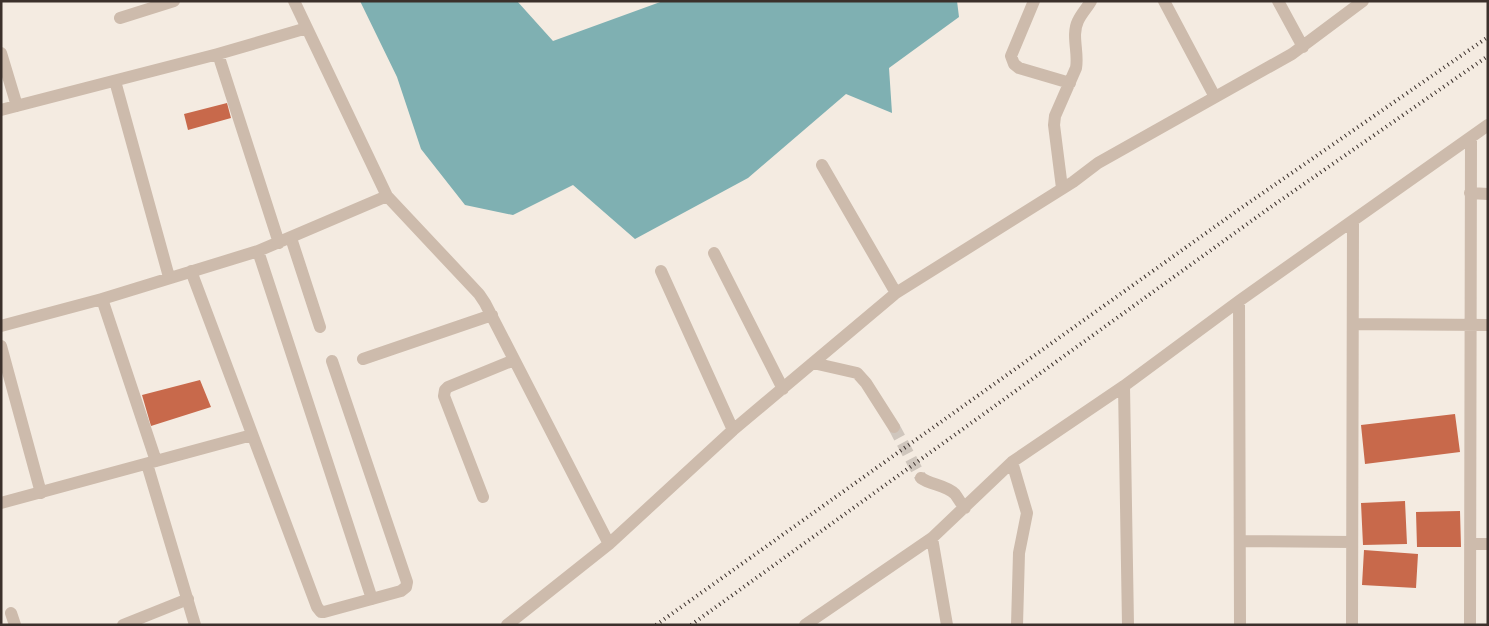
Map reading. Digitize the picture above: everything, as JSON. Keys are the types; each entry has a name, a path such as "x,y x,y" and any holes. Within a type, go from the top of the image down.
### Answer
{"street":[{"path":"120,18 174,1"},
{"path":"294,1 387,196 479,294 492,315 609,544"},
{"path":"1034,1 1011,56 1014,64 1019,68 1070,83"},
{"path":"1062,188 1054,125 1078,61 1077,22 1091,1"},
{"path":"1164,1 1216,97"},
{"path":"1278,1 1303,47"},
{"path":"507,625 609,544 733,430 896,294 1098,163 1303,47 1364,1"},
{"path":"1,110 218,54 307,28"},
{"path":"1,54 17,106"},
{"path":"218,54 279,243"},
{"path":"115,81 169,277"},
{"path":"805,625 932,538 1012,462 1124,386 1239,301 1488,125"},
{"path":"1470,137 1470,625"},
{"path":"822,165 896,294"},
{"path":"1470,193 1488,194"},
{"path":"1,326 102,299 258,251 387,196"},
{"path":"1352,625 1353,221"},
{"path":"291,238 320,327"},
{"path":"258,251 372,599"},
{"path":"714,254 783,389"},
{"path":"191,271 320,612 401,591 406,588 407,582 332,361"},
{"path":"661,271 733,430"},
{"path":"102,299 151,462 195,625"},
{"path":"1239,301 1240,625"},
{"path":"363,359 492,315"},
{"path":"1353,324 1488,324"},
{"path":"1,346 41,493"},
{"path":"484,497 444,396 444,390 514,360"},
{"path":"813,363 857,373 866,383 894,428"},
{"path":"1124,386 1128,625"},
{"path":"1,503 252,435"},
{"path":"1012,462 1026,513 1019,553 1017,625"},
{"path":"921,478 954,493 964,508"},
{"path":"932,538 947,625"},
{"path":"1240,541 1352,542"},
{"path":"1470,544 1488,544"},
{"path":"123,625 188,599"}],"water":[{"path":"360,1 517,1 553,41 663,1 957,1 959,17 889,68 892,113 846,94 748,178 635,239 573,185 513,215 465,205 421,149 397,77"}],"building":[{"path":"227,103 231,118 188,130 184,114"},
{"path":"200,380 211,407 151,426 142,395"},
{"path":"1455,414 1460,452 1365,464 1361,425"},
{"path":"1405,501 1407,544 1363,545 1361,503"},
{"path":"1460,511 1461,547 1417,547 1416,512"},
{"path":"1364,550 1418,554 1416,588 1362,585"}],"tunnel":[{"path":"894,427 921,478"}],"railway":[{"path":"656,625 1244,206 1488,37"},
{"path":"691,625 1268,209 1488,56"}]}
